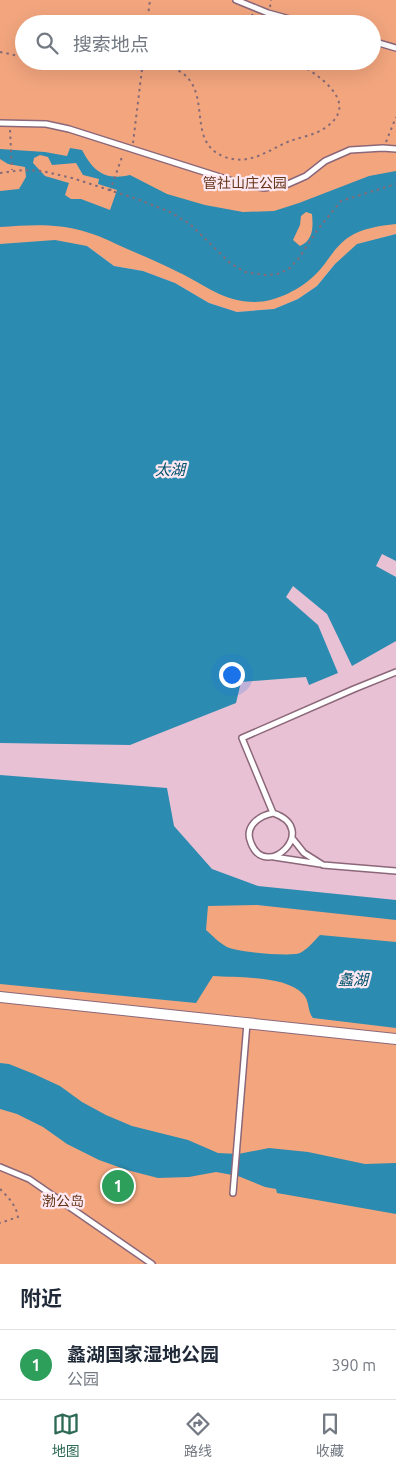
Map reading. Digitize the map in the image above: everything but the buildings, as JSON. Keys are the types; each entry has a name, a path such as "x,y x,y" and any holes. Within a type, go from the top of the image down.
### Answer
{"street":[{"path":"0,997 396,1039"}],"lane":[{"path":"236,0 275,15"},
{"path":"381,44 396,48"},
{"path":"0,123 46,124 103,138 125,147 242,184 264,188 288,184 306,176 325,161 350,150 396,149"},
{"path":"273,814 242,738 396,672"},
{"path":"323,865 304,854 292,838 289,824 285,819 273,814 264,815 255,821 251,827 249,837 251,844 255,850 266,856 323,865 396,871"},
{"path":"274,856 284,852 292,838"},
{"path":"233,1193 247,1023"},
{"path":"0,1167 29,1179 152,1264"}],"path":[{"path":"148,15 150,0"},
{"path":"0,52 15,54"},
{"path":"132,149 142,70"},
{"path":"178,70 184,74 193,86 198,98 202,134 210,148 232,160 258,157 289,142 324,129 332,122 338,113 339,102 334,91 323,79 309,70"},
{"path":"383,148 396,117"},
{"path":"10,122 12,171"},
{"path":"110,191 125,147"},
{"path":"0,173 23,170 42,171 72,178 137,199 170,212 190,224 230,263 245,272 265,275 278,274 290,268 341,201 396,184"},
{"path":"0,1189 10,1198 18,1217 0,1223"}],"green space":[{"name":"管社山庄公园","path":"0,0 396,0 396,234 377,239 335,264 317,286 298,299 274,309 237,312 209,303 175,283 143,271 114,266 87,246 0,244"},
{"path":"204,901 396,915 396,1168 212,1155 94,1115 0,1068 0,974"},
{"name":"渤公岛","path":"0,1102 396,1208 396,1264 0,1264"}],"water":[{"path":"70,148 82,150 95,169 101,173 114,177 130,175 167,194 205,205 243,212 274,211 369,176 396,171 396,224 365,229 349,237 339,245 316,274 288,294 271,300 255,302 233,299 214,292 165,266 105,239 73,228 31,225 0,227 0,191 19,189 26,177 25,167 8,164 0,159 0,149 45,152 67,156","holes":["40,155 48,157 52,165 76,163 83,175 99,179 98,184 117,190 110,210 81,199 71,199 65,195 69,183 45,176 33,163 34,158","306,212 312,214 312,232 308,240 300,246 293,240 300,225 301,216"]},
{"name":"太湖","path":"396,234 396,561 382,554 376,566 396,577 396,641 352,666 327,614 293,586 286,597 318,625 338,673 309,685 306,677 241,682 236,703 130,745 0,743 0,244 55,240 87,246 114,266 143,271 175,283 209,303 237,312 274,309 298,299 317,286 335,264 357,244"},
{"name":"蠡湖","path":"0,775 167,788 174,826 212,869 258,886 396,900 396,920 257,905 208,906 206,930 218,941 232,949 275,954 300,953 320,935 396,942 396,1028 313,1018 303,994 285,983 273,980 213,976 196,1003 0,984"},
{"path":"0,1063 9,1064 60,1086 82,1102 132,1126 188,1140 218,1153 238,1154 269,1148 308,1152 365,1164 396,1163 396,1214 277,1193 276,1189 265,1187 238,1176 216,1172 189,1177 158,1178 99,1160 67,1144 43,1127 17,1114 0,1109"}],"place":[{"name":"蠡湖国家湿地公园","path":"118,1186"}]}
